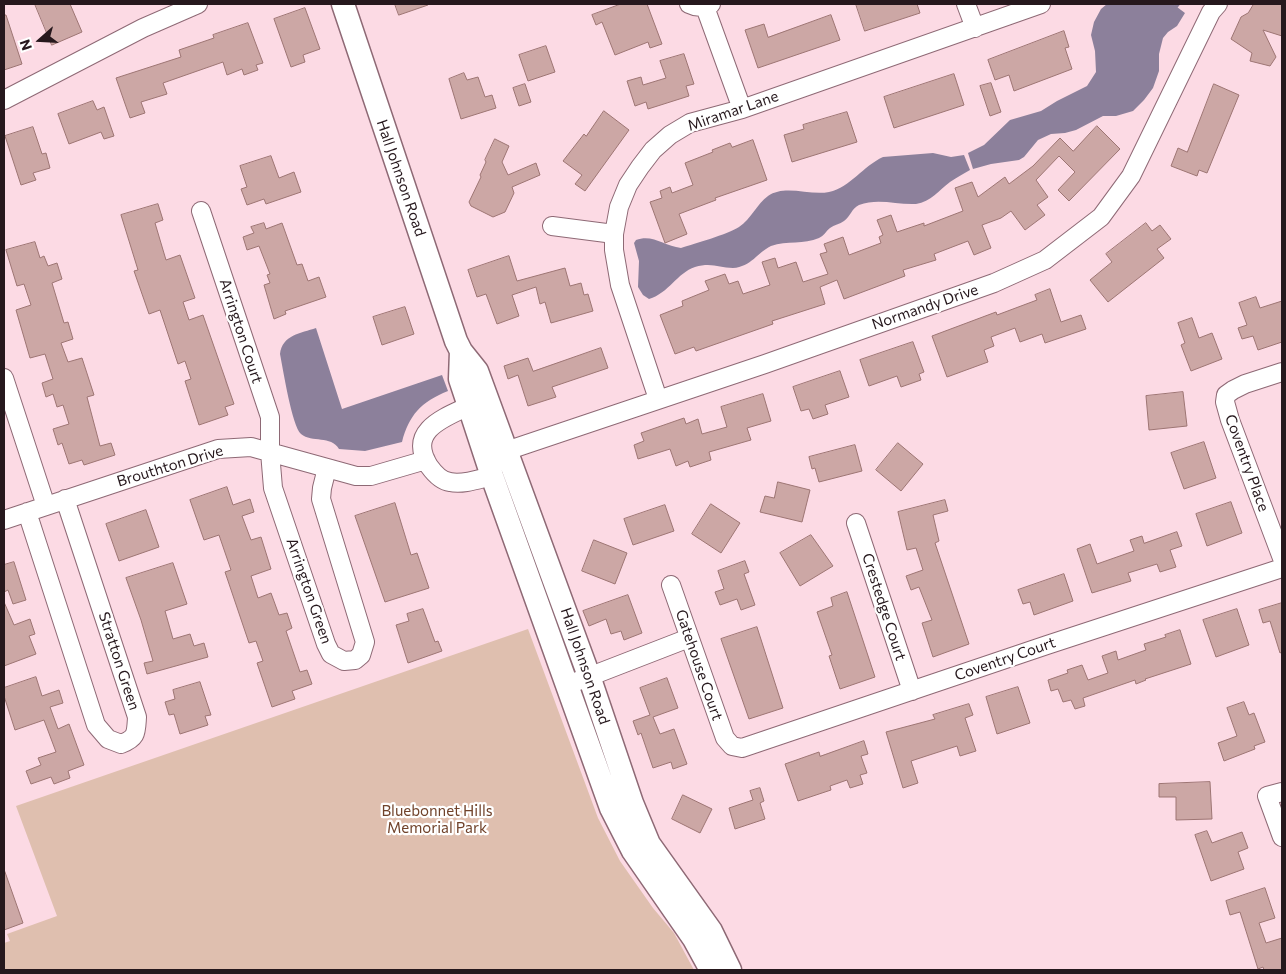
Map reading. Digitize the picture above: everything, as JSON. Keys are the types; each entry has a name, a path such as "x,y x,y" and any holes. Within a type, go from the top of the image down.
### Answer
{"main road":[{"name":"Hall Johnson Road","path":"343,4 456,341 460,351 477,371 589,676 632,802 649,844 711,931 730,970"},
{"name":"Hall Johnson Road","path":"460,351 460,379 492,476 611,808 632,851 694,938 710,970"}],"street":[{"path":"966,4 975,28"},
{"name":"Miramar Lane","path":"658,399 620,285 614,250 614,234 619,207 628,185 653,150 670,136 690,124 742,109 1041,4"},
{"name":"Normandy Drive","path":"506,451 765,364 994,283 1045,260 1101,217 1132,176 1192,55 1211,12 1218,4"},
{"path":"4,100 143,28 192,5"},
{"path":"702,5 742,109"},
{"name":"Arrington Court","path":"201,211 270,418 270,452"},
{"path":"552,226 614,234"},
{"name":"Coventry Place","path":"1282,372 1233,390 1226,395 1225,402 1282,558"},
{"path":"4,378 46,506"},
{"path":"469,406 439,420 429,428 423,440 423,452 435,474 448,482 458,483 492,476"},
{"name":"Brouthton Drive","path":"4,520 218,449 251,446 356,476 371,476 426,460"},
{"name":"Arrington Green","path":"270,452 273,488 326,644 331,654 344,661 355,660 361,655 364,642 322,498 322,488 327,468"},
{"name":"Stratton Green","path":"27,512 96,724 108,739 121,744 132,740 136,732 137,717 65,499"},
{"name":"Crestedge Court","path":"856,523 912,690"},
{"name":"Coventry Court","path":"728,744 742,748 1282,568"},
{"name":"Gatehouse Court","path":"671,585 724,738 728,744"},
{"path":"568,685 689,638"},
{"path":"1274,794 1282,837"}],"green space":[{"name":"Bluebonnet Hills Memorial Park","path":"528,629 598,818 620,861 653,908 674,933 694,970 4,970 4,943 10,941 7,934 57,916 16,806"}],"shaded area":[{"path":"1107,4 1173,4 1185,13 1177,26 1163,38 1159,54 1159,71 1153,88 1144,100 1133,111 1116,116 1103,116 1076,130 1051,134 1038,140 1024,157 1019,160 973,169 968,153 984,145 1010,120 1041,111 1087,86 1096,72 1095,51 1091,35 1094,22 1101,9"},
{"path":"933,153 951,157 964,155 970,170 921,203 866,203 859,205 846,219 830,228 819,238 771,246 750,262 739,267 728,268 706,265 695,267 683,274 662,292 649,299 643,295 638,287 639,261 634,243 636,240 648,238 681,248 719,236 739,227 764,199 775,193 782,191 829,192 844,186 883,157"},
{"path":"316,328 342,409 442,375 448,391 423,405 408,424 402,442 365,451 339,449 336,445 326,440 305,437 301,434 294,420 280,354 284,343 288,339 299,333"}],"building":[{"path":"35,4 70,4 82,32 52,45"},
{"path":"395,4 428,4 428,5 399,15"},
{"path":"621,4 647,4 662,44 650,48 648,42 615,55 602,22 596,25 592,15"},
{"path":"856,4 917,4 920,13 865,31"},
{"path":"1254,4 1282,4 1282,36 1263,30 1276,57 1270,66 1250,61 1252,53 1231,39 1241,17 1248,13"},
{"path":"305,8 320,49 303,55 305,62 291,67 274,19"},
{"path":"4,15 6,15 22,64 4,70"},
{"path":"831,15 840,40 758,68 745,30 764,24 768,37"},
{"path":"248,23 263,63 256,65 258,70 244,75 242,69 227,75 223,62 163,83 167,94 141,102 145,113 130,118 116,78 181,57 179,50 214,38 213,35"},
{"path":"1064,31 1069,47 1065,48 1072,69 1014,91 1009,75 995,80 988,60"},
{"path":"546,46 555,72 528,81 519,55"},
{"path":"684,54 694,84 686,86 689,96 648,109 646,102 635,106 627,81 641,77 643,85 666,78 660,61"},
{"path":"464,73 467,80 478,77 485,97 492,95 496,108 461,119 449,79"},
{"path":"954,74 964,105 894,128 884,97"},
{"path":"991,83 1001,112 990,116 980,86"},
{"path":"525,84 531,102 519,106 513,88"},
{"path":"1214,84 1239,95 1207,173 1199,170 1197,176 1171,166 1178,148 1187,152"},
{"path":"93,101 97,110 104,107 114,136 104,139 101,132 69,144 58,114"},
{"path":"604,111 629,130 585,191 575,184 582,175 563,161 584,134 586,136"},
{"path":"847,112 857,142 792,162 784,135 804,129 803,125"},
{"path":"1097,126 1120,149 1069,201 1058,190 1075,172 1059,156 1036,180 1048,197 1037,205 1045,215 1025,230 1011,211 1001,218 982,225 991,248 974,255 968,241 934,254 936,260 903,270 905,276 844,299 837,280 820,287 825,304 772,321 773,324 696,351 694,347 675,354 660,315 683,306 682,301 709,290 705,281 725,274 729,284 738,281 743,294 770,285 762,262 775,258 778,268 796,262 803,282 828,274 820,254 827,252 824,244 843,237 849,255 881,243 879,237 883,235 877,220 891,215 897,232 924,223 924,226 963,211 955,188 972,182 978,197 1005,177 1009,184 1033,166 1060,138 1073,151"},
{"path":"33,127 42,154 46,153 50,168 33,173 36,180 21,185 5,136"},
{"path":"495,139 509,146 502,162 508,175 536,163 540,175 512,187 514,193 505,212 493,217 471,206 469,202 481,177 485,160"},
{"path":"753,140 767,180 715,198 716,200 679,214 687,234 665,243 650,202 662,198 660,191 670,187 672,193 693,185 685,163 730,143 732,147"},
{"path":"271,156 279,178 294,172 301,192 266,204 264,199 247,205 241,189 247,187 240,166"},
{"path":"158,204 163,220 155,223 166,260 180,255 195,298 183,302 189,320 203,315 234,404 225,407 228,415 199,425 185,381 191,379 185,361 178,364 160,310 149,314 134,271 138,270 121,215"},
{"path":"264,223 266,229 282,223 297,265 302,264 308,281 319,277 326,297 285,311 286,314 274,319 264,285 270,283 267,275 270,274 259,246 247,250 243,237 254,233 251,227"},
{"path":"1146,223 1152,231 1160,225 1171,239 1157,249 1164,258 1108,302 1090,280 1112,262 1106,254"},
{"path":"35,242 40,258 44,256 48,266 57,263 62,279 52,283 64,323 68,322 73,339 61,343 68,362 82,358 94,395 87,397 100,446 111,443 115,455 84,465 82,460 69,464 62,443 58,445 53,429 69,424 63,405 57,407 53,394 46,397 42,383 53,379 45,354 30,358 16,310 31,305 24,284 17,286 6,250"},
{"path":"509,256 517,281 565,268 570,286 581,283 584,295 588,294 593,311 551,323 545,302 540,304 536,287 512,295 519,316 497,324 486,294 477,297 468,270"},
{"path":"1050,289 1061,322 1081,315 1086,329 1045,343 1042,334 1020,342 1015,328 991,337 994,346 984,350 988,362 947,377 932,336 996,312 997,315 1037,300 1035,295"},
{"path":"1256,297 1260,308 1282,301 1282,342 1258,350 1253,336 1242,339 1238,328 1247,325 1239,303"},
{"path":"405,307 414,334 382,345 373,317"},
{"path":"1192,318 1199,338 1212,333 1222,359 1191,371 1181,345 1185,343 1178,323"},
{"path":"913,342 924,372 919,374 921,380 901,387 897,376 869,386 860,360"},
{"path":"601,348 608,368 552,387 556,397 528,406 518,375 508,379 504,366 528,358 533,371"},
{"path":"840,371 849,397 825,405 828,414 813,419 809,409 801,411 793,387"},
{"path":"1183,392 1187,426 1149,430 1146,396"},
{"path":"763,394 771,421 747,428 751,440 709,452 711,460 690,467 688,461 676,466 670,449 638,459 634,445 644,441 641,433 684,418 686,424 698,419 702,434 727,427 721,407"},
{"path":"1204,442 1216,478 1184,489 1171,453"},
{"path":"898,443 923,464 901,491 876,470"},
{"path":"855,445 862,471 819,482 815,468 812,469 809,457"},
{"path":"778,482 810,490 802,522 760,512 765,496 774,498"},
{"path":"227,487 233,505 250,499 254,512 242,516 251,540 261,537 271,569 251,576 258,598 271,593 279,615 287,613 292,628 286,631 300,672 307,670 312,684 292,691 295,699 272,707 257,663 263,661 256,641 249,643 225,572 231,570 219,535 204,540 190,500"},
{"path":"945,500 948,511 933,515 939,541 935,543 969,644 933,657 922,623 932,620 919,587 911,590 906,576 923,570 916,548 907,550 898,512"},
{"path":"1231,502 1242,533 1207,546 1196,514"},
{"path":"395,503 411,555 417,553 429,588 385,602 355,516"},
{"path":"711,504 740,523 721,553 692,534"},
{"path":"665,505 674,531 633,545 624,519"},
{"path":"146,510 159,547 119,561 106,524"},
{"path":"1177,532 1182,546 1170,550 1176,567 1160,572 1157,564 1128,573 1131,581 1092,593 1077,549 1090,544 1097,564 1134,551 1130,540 1142,536 1144,543"},
{"path":"811,535 833,566 800,586 780,553"},
{"path":"594,540 627,553 615,584 582,571"},
{"path":"745,561 749,572 744,574 755,605 741,610 737,599 720,605 715,592 724,589 718,571"},
{"path":"14,562 26,600 13,604 8,590 4,592 4,565"},
{"path":"173,563 187,604 165,611 173,639 190,634 194,646 204,643 208,657 147,674 144,663 153,661 126,578"},
{"path":"1064,574 1073,601 1034,615 1030,602 1023,604 1018,590"},
{"path":"847,592 875,677 840,689 829,656 832,655 817,612 833,606 831,598"},
{"path":"628,595 642,633 624,640 621,631 611,634 606,619 589,626 583,611"},
{"path":"4,602 14,625 30,619 35,634 29,636 36,654 4,666"},
{"path":"1282,603 1282,652 1280,653 1270,621 1263,623 1259,610"},
{"path":"423,609 435,642 438,641 442,651 408,663 396,625 409,621 407,614"},
{"path":"1237,609 1249,645 1216,657 1203,620"},
{"path":"757,627 783,708 749,719 721,639"},
{"path":"1180,630 1191,664 1145,679 1136,684 1135,680 1083,698 1085,706 1075,709 1071,700 1063,702 1058,689 1051,691 1048,680 1068,673 1067,670 1082,665 1088,680 1108,673 1102,656 1116,651 1118,660 1146,650 1144,644"},
{"path":"36,677 42,696 59,690 63,703 50,707 58,729 69,724 84,765 68,771 70,778 54,784 51,777 31,784 26,771 41,765 38,758 56,752 44,720 15,730 4,696 4,688"},
{"path":"667,678 678,708 653,717 660,734 674,729 687,764 673,769 671,762 653,768 641,733 638,735 633,721 650,715 640,688"},
{"path":"200,682 211,715 205,716 208,725 180,734 174,714 169,715 165,702 175,699 173,690"},
{"path":"1018,687 1030,723 997,734 986,697"},
{"path":"1244,702 1249,715 1254,713 1265,742 1254,746 1255,749 1224,761 1218,743 1237,736 1227,708"},
{"path":"969,704 973,715 965,718 976,751 960,756 957,746 911,761 918,783 903,788 886,732 935,719 933,715"},
{"path":"864,741 868,754 861,756 867,773 860,775 863,784 850,788 847,780 830,786 831,790 798,801 785,764 819,752 820,756"},
{"path":"1210,782 1212,819 1176,820 1176,797 1159,797 1159,784"},
{"path":"760,788 764,801 760,803 765,819 735,829 729,808 753,800 750,791"},
{"path":"683,795 712,809 700,833 672,819"},
{"path":"1207,831 1212,843 1242,832 1248,848 1238,852 1244,869 1211,881 1195,835"},
{"path":"4,873 23,923 4,930"},
{"path":"1265,888 1275,918 1259,923 1266,943 1282,938 1282,970 1264,970 1263,967 1258,969 1240,912 1230,915 1226,901"}],"waterway":[{"path":"1173,10 1178,4"}]}
